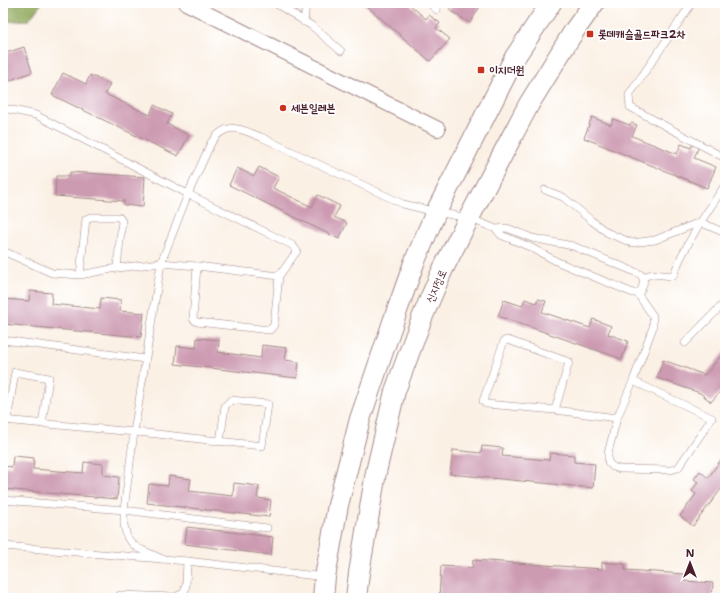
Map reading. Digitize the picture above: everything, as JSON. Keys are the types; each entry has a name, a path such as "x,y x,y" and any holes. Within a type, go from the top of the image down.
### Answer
{"street":[{"path":"186,3 438,129"},
{"path":"322,598 338,505 360,419 414,263 436,212 515,57 551,3"},
{"name":"신지정로","path":"356,598 376,472 395,391 422,318 442,271 529,104 574,31 594,3"}],"lane":[{"path":"275,3 312,26 341,51"},
{"path":"304,22 306,3"},
{"path":"430,3 437,10"},
{"path":"692,3 629,95 630,107 725,158"},
{"path":"3,109 36,115 188,194 292,245 297,251 279,276 274,325 270,330 197,322 193,319 197,266"},
{"path":"162,559 136,547 127,537 124,525 124,510 134,432 161,263 188,194 211,143 216,136 223,131 230,128 239,128 402,204 469,218 496,229 507,228 532,238 573,246 640,274 643,277 644,283 640,292 637,294"},
{"path":"643,277 652,274 673,276 681,257 700,222 725,185"},
{"path":"545,190 563,197 592,222 608,233 632,243 655,240 700,222 725,233"},
{"path":"80,275 86,219 91,217 118,217 122,222 117,268"},
{"path":"496,229 501,235 530,247 558,262 637,294 653,316 653,327 633,381 617,418 608,453 608,462 613,467 620,469 671,470 678,468 712,418 633,381"},
{"path":"3,251 52,273 80,275 117,268 161,263 279,276"},
{"path":"685,343 725,302"},
{"path":"3,340 145,360"},
{"path":"555,410 569,362 508,340 504,341 482,400 486,404 555,410 617,418"},
{"path":"42,424 49,378 15,372 5,420 42,424 134,432 220,442 262,446 268,404 231,400 225,406 220,442"},
{"path":"3,500 124,510 267,528"},
{"path":"3,546 187,561 325,576"},
{"path":"120,598 120,595 175,598 184,593 186,585 187,561"}],"green space":[{"path":"3,3 42,3 29,20 3,22"}],"building":[{"path":"363,3 408,3 426,19 429,15 440,23 436,28 450,39 430,61"},
{"path":"454,3 482,3 470,23 449,10"},
{"path":"24,47 32,72 3,83 3,54"},
{"path":"63,73 86,84 90,75 110,84 105,94 150,115 154,105 172,114 167,124 189,135 178,156 52,95"},
{"path":"592,117 611,125 613,119 630,125 631,123 637,125 632,136 677,154 681,144 691,148 693,144 699,146 694,158 716,167 707,188 584,138"},
{"path":"259,167 279,177 273,188 312,207 318,195 340,206 334,217 347,223 339,239 229,185 237,168 254,176"},
{"path":"70,172 145,177 143,207 124,205 124,201 55,196 56,176 70,176"},
{"path":"30,291 52,293 51,304 100,309 101,298 121,300 120,311 144,313 141,337 3,324 4,299 29,301"},
{"path":"525,299 536,303 538,299 546,301 542,312 590,328 593,319 611,326 608,334 628,341 622,359 498,316 504,300 522,306"},
{"path":"197,338 219,340 218,352 261,358 262,345 287,348 285,360 299,362 297,378 175,364 177,346 196,348"},
{"path":"725,351 725,386 711,402 700,393 657,378 663,360 705,375"},
{"path":"482,446 503,448 502,456 549,460 550,453 574,455 574,462 595,464 593,488 450,474 453,450 481,453"},
{"path":"13,456 34,458 33,469 83,473 84,462 103,464 103,475 119,477 117,499 3,489 3,466 12,467"},
{"path":"722,458 725,460 725,484 693,526 680,516 696,494 692,491 698,482 694,479 700,471 708,478"},
{"path":"169,476 191,479 189,491 233,496 234,483 259,486 257,498 271,500 269,517 147,503 149,484 168,486"},
{"path":"187,527 273,537 271,555 185,544"},
{"path":"473,560 602,569 602,562 625,564 625,570 684,574 684,581 713,583 712,598 439,598 441,566 472,568"}],"place":[{"name":"롯데캐슬골드파크2차","path":"590,34"},
{"name":"이지더원","path":"481,70"},
{"name":"세븐일레븐","path":"283,108"}]}
